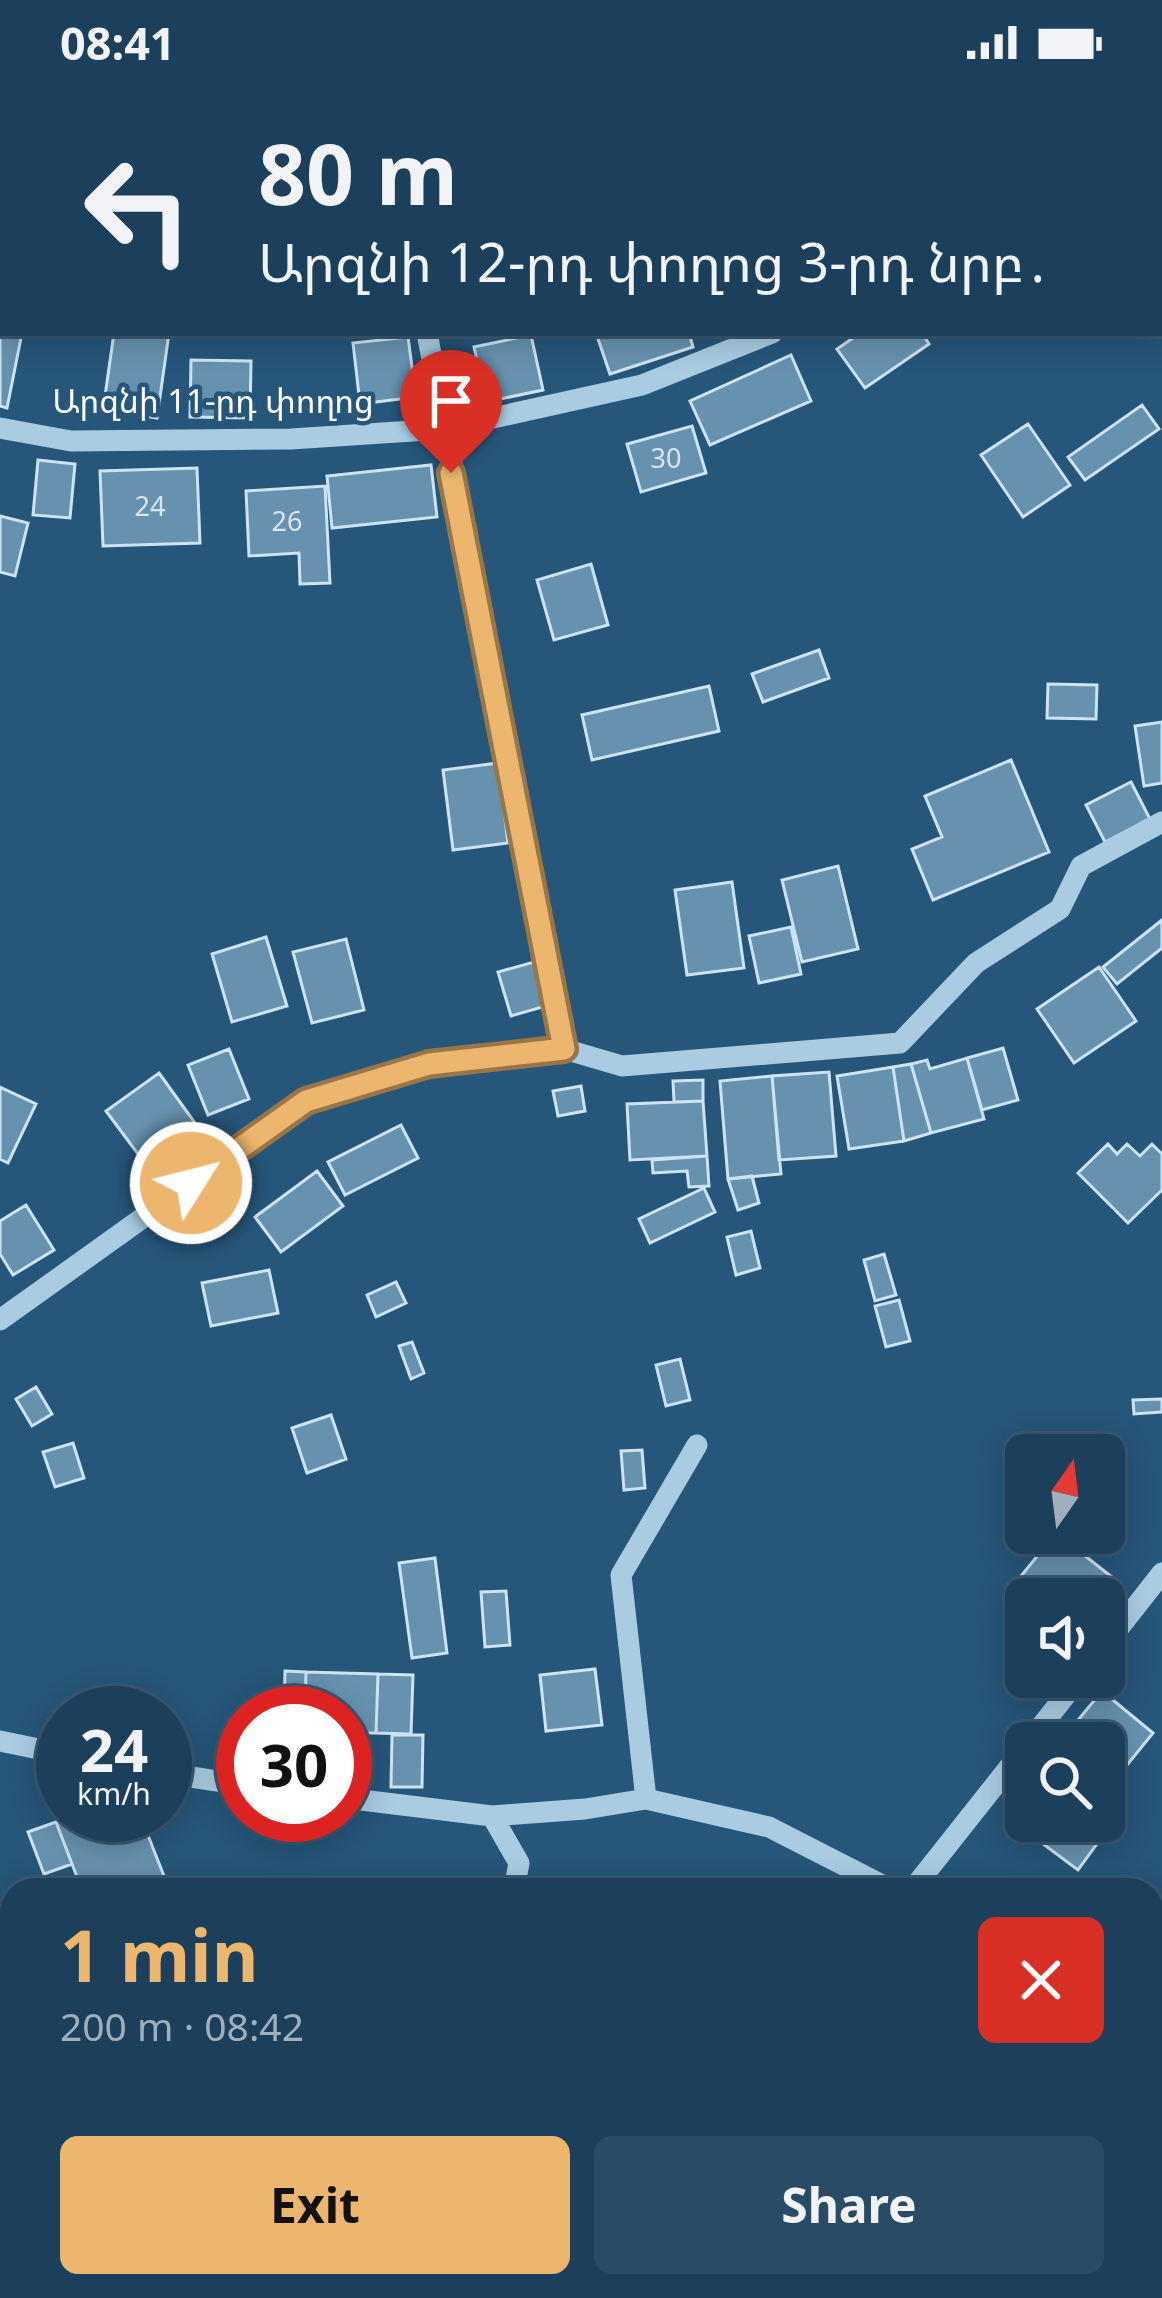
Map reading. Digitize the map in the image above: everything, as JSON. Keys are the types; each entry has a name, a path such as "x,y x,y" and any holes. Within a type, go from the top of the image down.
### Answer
{"street":[{"path":"427,336 564,1049"},
{"name":"Արզնի 11-րդ փողոց","path":"0,428 71,441 291,439 442,429 642,385 764,336"},
{"path":"0,1319 306,1101 429,1064 564,1049 622,1066 900,1043 976,963 1060,909 1082,866 1162,823"},
{"path":"646,1799 621,1575 697,1445"},
{"path":"1125,1621 1162,1574"},
{"path":"1044,1722 1063,1698"},
{"path":"0,1741 36,1748"},
{"path":"921,1878 1005,1772"},
{"path":"372,1801 492,1816 646,1799 769,1827 869,1878"},
{"path":"492,1816 519,1863 516,1878"}],"building":[{"path":"0,336 21,338 7,408 0,406"},
{"path":"114,336 169,336 157,418 103,410"},
{"path":"531,336 543,390 486,402 474,347"},
{"path":"597,336 690,336 693,347 610,374"},
{"path":"856,336 924,336 929,344 865,388 837,349"},
{"path":"408,337 416,397 360,404 353,343"},
{"path":"791,355 811,401 710,445 690,401"},
{"path":"191,360 251,361 250,418 190,417"},
{"path":"1142,405 1159,429 1085,480 1068,457"},
{"path":"1028,424 1070,485 1023,517 981,455"},
{"path":"692,426 706,473 641,492 627,444"},
{"path":"38,460 75,464 70,518 33,515"},
{"path":"431,465 437,517 332,528 327,476"},
{"path":"197,468 200,543 103,546 100,471"},
{"path":"325,486 330,583 300,584 299,553 249,556 246,491"},
{"path":"0,516 28,523 15,576 0,572"},
{"path":"591,564 608,625 554,640 537,580"},
{"path":"819,650 829,678 763,702 752,674"},
{"path":"1048,684 1097,685 1096,719 1047,718"},
{"path":"709,686 719,731 592,760 582,715"},
{"path":"1162,722 1162,783 1144,786 1135,726"},
{"path":"1011,760 1049,852 933,900 912,849 942,837 925,796"},
{"path":"498,763 508,843 453,850 443,770"},
{"path":"1131,782 1150,819 1105,842 1086,805"},
{"path":"838,866 858,949 802,962 782,880"},
{"path":"732,882 744,968 687,975 675,890"},
{"path":"1162,920 1162,948 1117,984 1103,967"},
{"path":"791,927 801,974 759,983 749,936"},
{"path":"266,937 287,1006 232,1022 212,954"},
{"path":"346,939 364,1010 312,1023 293,952"},
{"path":"534,962 546,1006 511,1016 498,972"},
{"path":"1099,967 1136,1021 1074,1063 1037,1009"},
{"path":"1003,1048 1018,1100 982,1110 967,1058"},
{"path":"229,1049 249,1099 208,1115 188,1065"},
{"path":"967,1058 984,1119 931,1133 911,1064 927,1060 930,1069"},
{"path":"911,1064 931,1133 904,1141 893,1067"},
{"path":"893,1067 904,1141 849,1149 837,1076"},
{"path":"829,1072 836,1156 779,1160 772,1076"},
{"path":"159,1073 213,1148 161,1185 106,1111"},
{"path":"772,1076 781,1174 728,1179 720,1081"},
{"path":"703,1080 703,1101 674,1102 673,1081"},
{"path":"581,1086 585,1111 558,1116 553,1091"},
{"path":"0,1087 36,1104 8,1163 0,1159"},
{"path":"703,1101 707,1156 630,1160 627,1104"},
{"path":"401,1125 418,1158 345,1195 328,1162"},
{"path":"1108,1144 1117,1154 1127,1144 1140,1156 1152,1144 1162,1154 1162,1190 1128,1223 1078,1173"},
{"path":"707,1156 709,1186 689,1187 687,1171 653,1173 652,1160"},
{"path":"317,1171 343,1206 281,1252 255,1217"},
{"path":"752,1176 759,1203 738,1210 728,1179"},
{"path":"704,1188 715,1212 650,1243 639,1219"},
{"path":"26,1205 54,1250 13,1275 0,1254 0,1221"},
{"path":"751,1231 760,1268 736,1275 727,1237"},
{"path":"884,1254 896,1295 875,1301 864,1260"},
{"path":"269,1270 278,1313 211,1326 202,1283"},
{"path":"396,1282 406,1303 376,1317 367,1295"},
{"path":"899,1300 910,1341 886,1347 875,1306"},
{"path":"412,1342 424,1373 411,1379 399,1346"},
{"path":"680,1359 690,1400 666,1406 656,1365"},
{"path":"36,1387 52,1414 32,1426 16,1399"},
{"path":"1162,1399 1162,1412 1134,1414 1133,1400"},
{"path":"331,1415 346,1459 307,1473 292,1428"},
{"path":"73,1443 84,1478 55,1487 43,1452"},
{"path":"642,1450 645,1488 624,1490 621,1451"},
{"path":"1039,1554 1083,1554 1113,1578 1024,1578"},
{"path":"435,1558 447,1653 412,1658 399,1563"},
{"path":"506,1591 510,1645 485,1647 481,1592"},
{"path":"595,1669 602,1725 546,1731 540,1675"},
{"path":"285,1671 306,1672 306,1686 285,1686"},
{"path":"306,1672 378,1674 376,1733 372,1733 372,1686 306,1686"},
{"path":"378,1674 413,1675 411,1734 376,1733"},
{"path":"1096,1698 1110,1698 1153,1733 1125,1768 1125,1722 1076,1722"},
{"path":"392,1735 423,1735 422,1787 391,1787"},
{"path":"36,1829 36,1842 64,1842 72,1864 44,1874 28,1832"},
{"path":"64,1842 151,1842 164,1876 159,1878 77,1878"},
{"path":"1040,1842 1098,1842 1078,1870"}],"route":[{"path":"191,1183 306,1101 429,1064 564,1049 451,473"}]}
